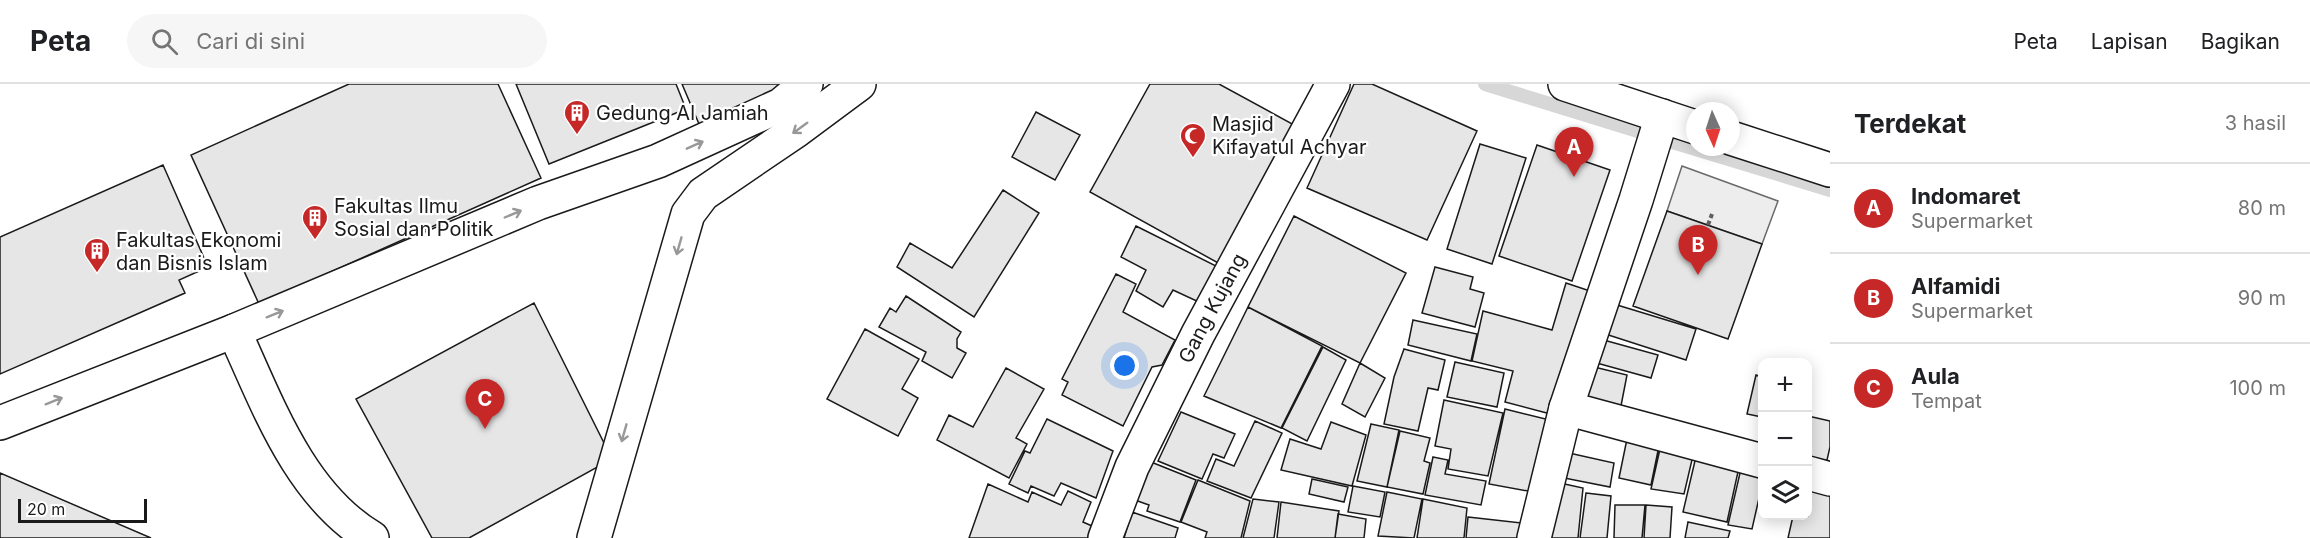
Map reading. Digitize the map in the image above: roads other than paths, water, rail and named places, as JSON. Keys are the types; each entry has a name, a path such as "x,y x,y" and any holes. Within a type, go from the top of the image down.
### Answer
{"main road":[{"path":"0,423 234,331 538,203 658,161 781,105 806,84"},
{"name":"Gang Kujang","path":"1105,538 1132,467 1198,334 1333,84"},
{"path":"1565,84 1686,124"},
{"path":"594,538 688,214 703,194 797,130 849,87"},
{"path":"1534,538 1566,408 1662,116"},
{"path":"1740,141 1830,170"},
{"path":"658,161 703,194"},
{"path":"234,331 280,430 317,490 356,528 372,538"},
{"path":"1566,408 1758,460"},
{"path":"1812,474 1830,479"}],"waterway":[{"path":"1485,84 1654,136"},
{"path":"1656,137 1830,190"}],"place":[{"name":"Gedung Al Jamiah","path":"577,136"},
{"name":"Masjid Kifayatul Achyar","path":"1193,159"},
{"name":"Indomaret","path":"1574,177"},
{"name":"Fakultas Ilmu Sosial dan Politik","path":"315,241"},
{"name":"Fakultas Ekonomi dan Bisnis Islam","path":"97,274"},
{"name":"Alfamidi","path":"1698,275"},
{"name":"Aula","path":"485,429"}]}
